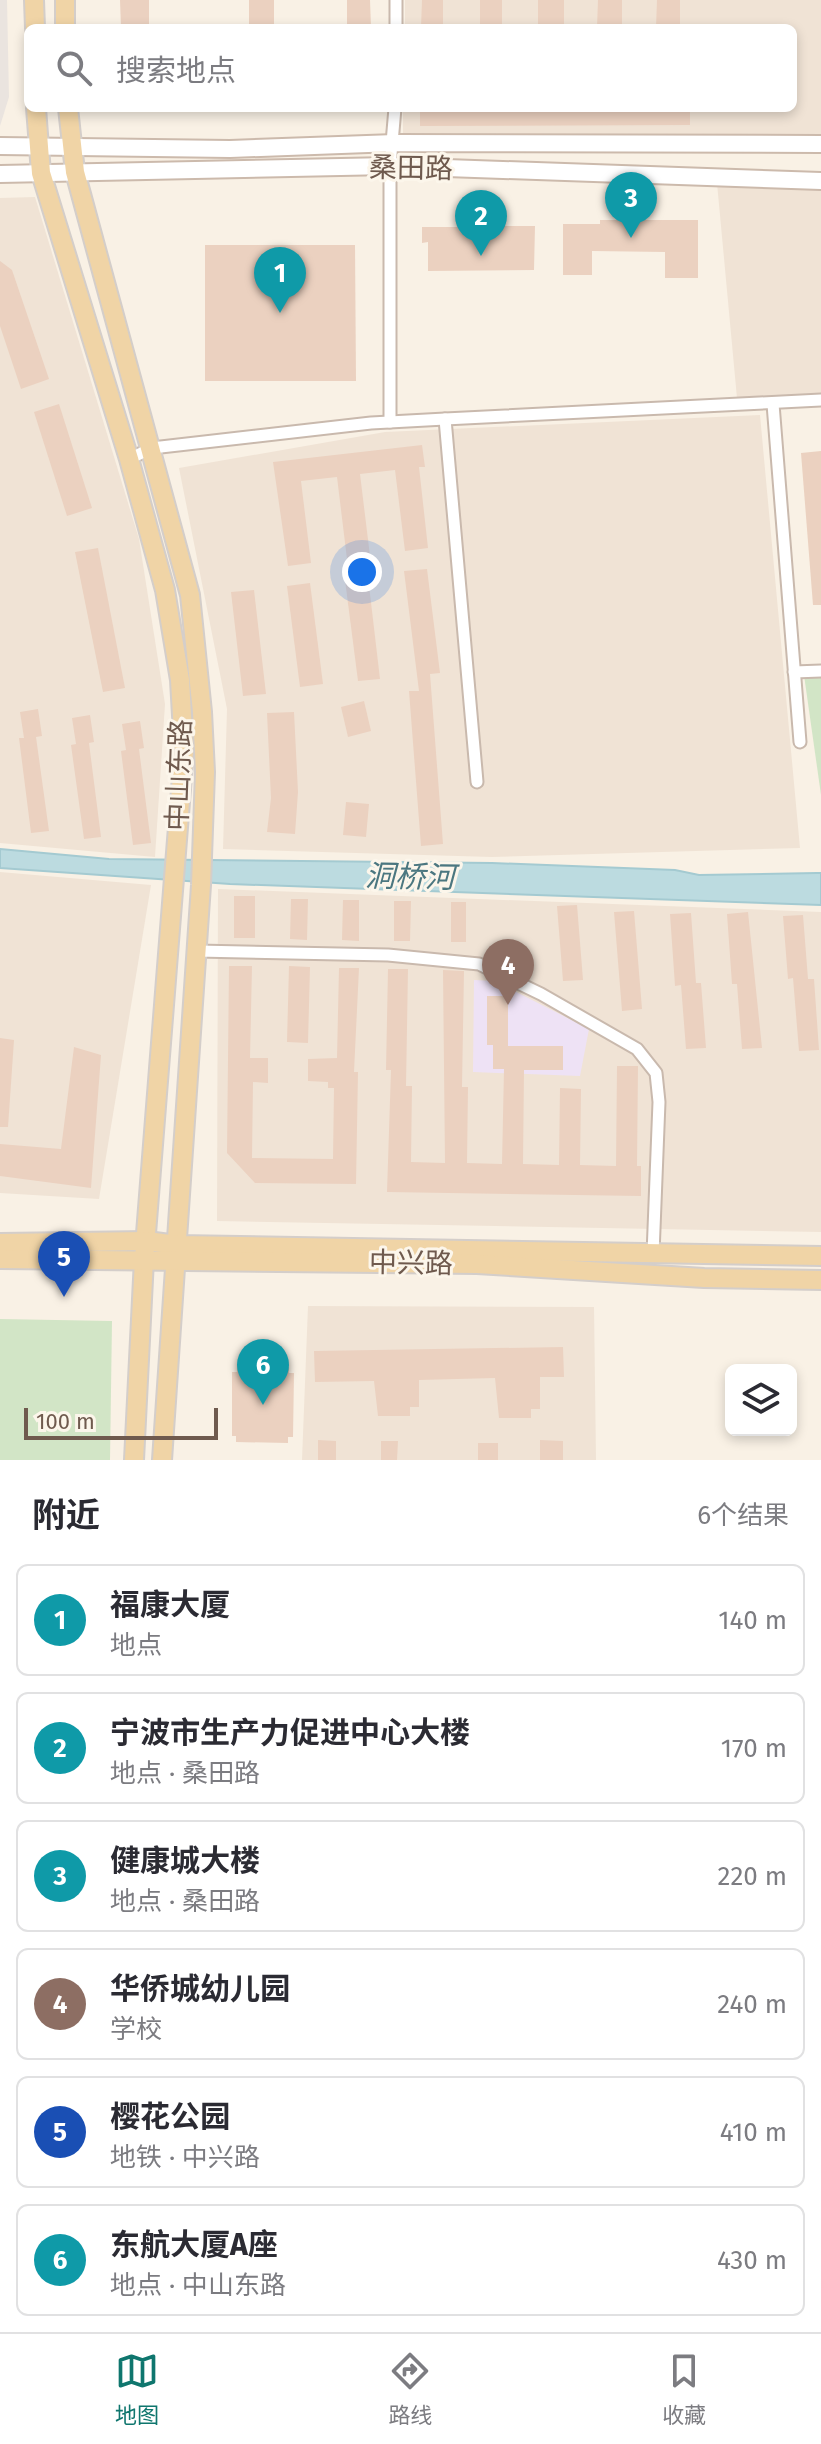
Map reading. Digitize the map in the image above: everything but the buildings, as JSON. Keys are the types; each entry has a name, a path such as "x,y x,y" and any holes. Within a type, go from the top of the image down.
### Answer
{"main road":[{"path":"34,0 35,24"},
{"path":"65,0 65,24"},
{"name":"中山东路","path":"36,112 41,173 129,459 165,590 180,680 184,751 145,1250 134,1460"},
{"name":"中山东路","path":"68,112 75,172 190,595 203,727 201,885 162,1460"},
{"name":"桑田路","path":"0,146 37,144 230,149 395,143 821,144"},
{"name":"桑田路","path":"0,174 390,166 821,181"},
{"name":"中兴路","path":"0,1243 477,1264 704,1278 821,1280"},
{"name":"中兴路","path":"0,1259 145,1250"},
{"name":"中兴路","path":"176,1253 821,1256"}],"street":[{"path":"396,0 396,24"},
{"path":"390,422 390,166 395,143 395,112"},
{"path":"129,459 152,448 390,422 821,400"},
{"path":"773,404 800,742"},
{"path":"445,419 477,782"},
{"path":"794,672 821,671"},
{"path":"197,951 388,955 479,964 541,994 637,1049 656,1073 659,1102 653,1254"}],"shaded area":[{"path":"0,0 7,0 9,97 0,126"},
{"path":"405,0 821,0 821,137 403,133 403,112 797,112 797,24 405,24"},
{"path":"717,183 821,188 821,393 737,398"},
{"path":"35,197 139,539 165,704 155,857 0,843 0,198"},
{"path":"760,415 800,848 492,857 223,849 227,709 179,468 385,432"},
{"path":"0,872 151,885 99,1199 0,1193"},
{"path":"218,889 821,912 821,1232 217,1221"},
{"path":"474,980 495,981 589,1029 580,1076 473,1072"},
{"path":"308,1306 594,1307 596,1460 302,1460"}],"green space":[{"path":"804,675 821,675 821,795"},
{"path":"0,1319 112,1321 110,1460 0,1460"}],"water":[{"name":"洞桥河","path":"0,849 109,859 492,863 675,870 699,875 821,873 821,905 230,884 0,868"}],"place":[{"name":"健康城大楼","path":"631,238"},
{"name":"宁波市生产力促进中心大楼","path":"481,256"},
{"name":"福康大厦","path":"280,313"},
{"name":"华侨城幼儿园","path":"508,1005"},
{"name":"樱花公园","path":"64,1297"},
{"name":"东航大厦A座","path":"263,1405"}]}
